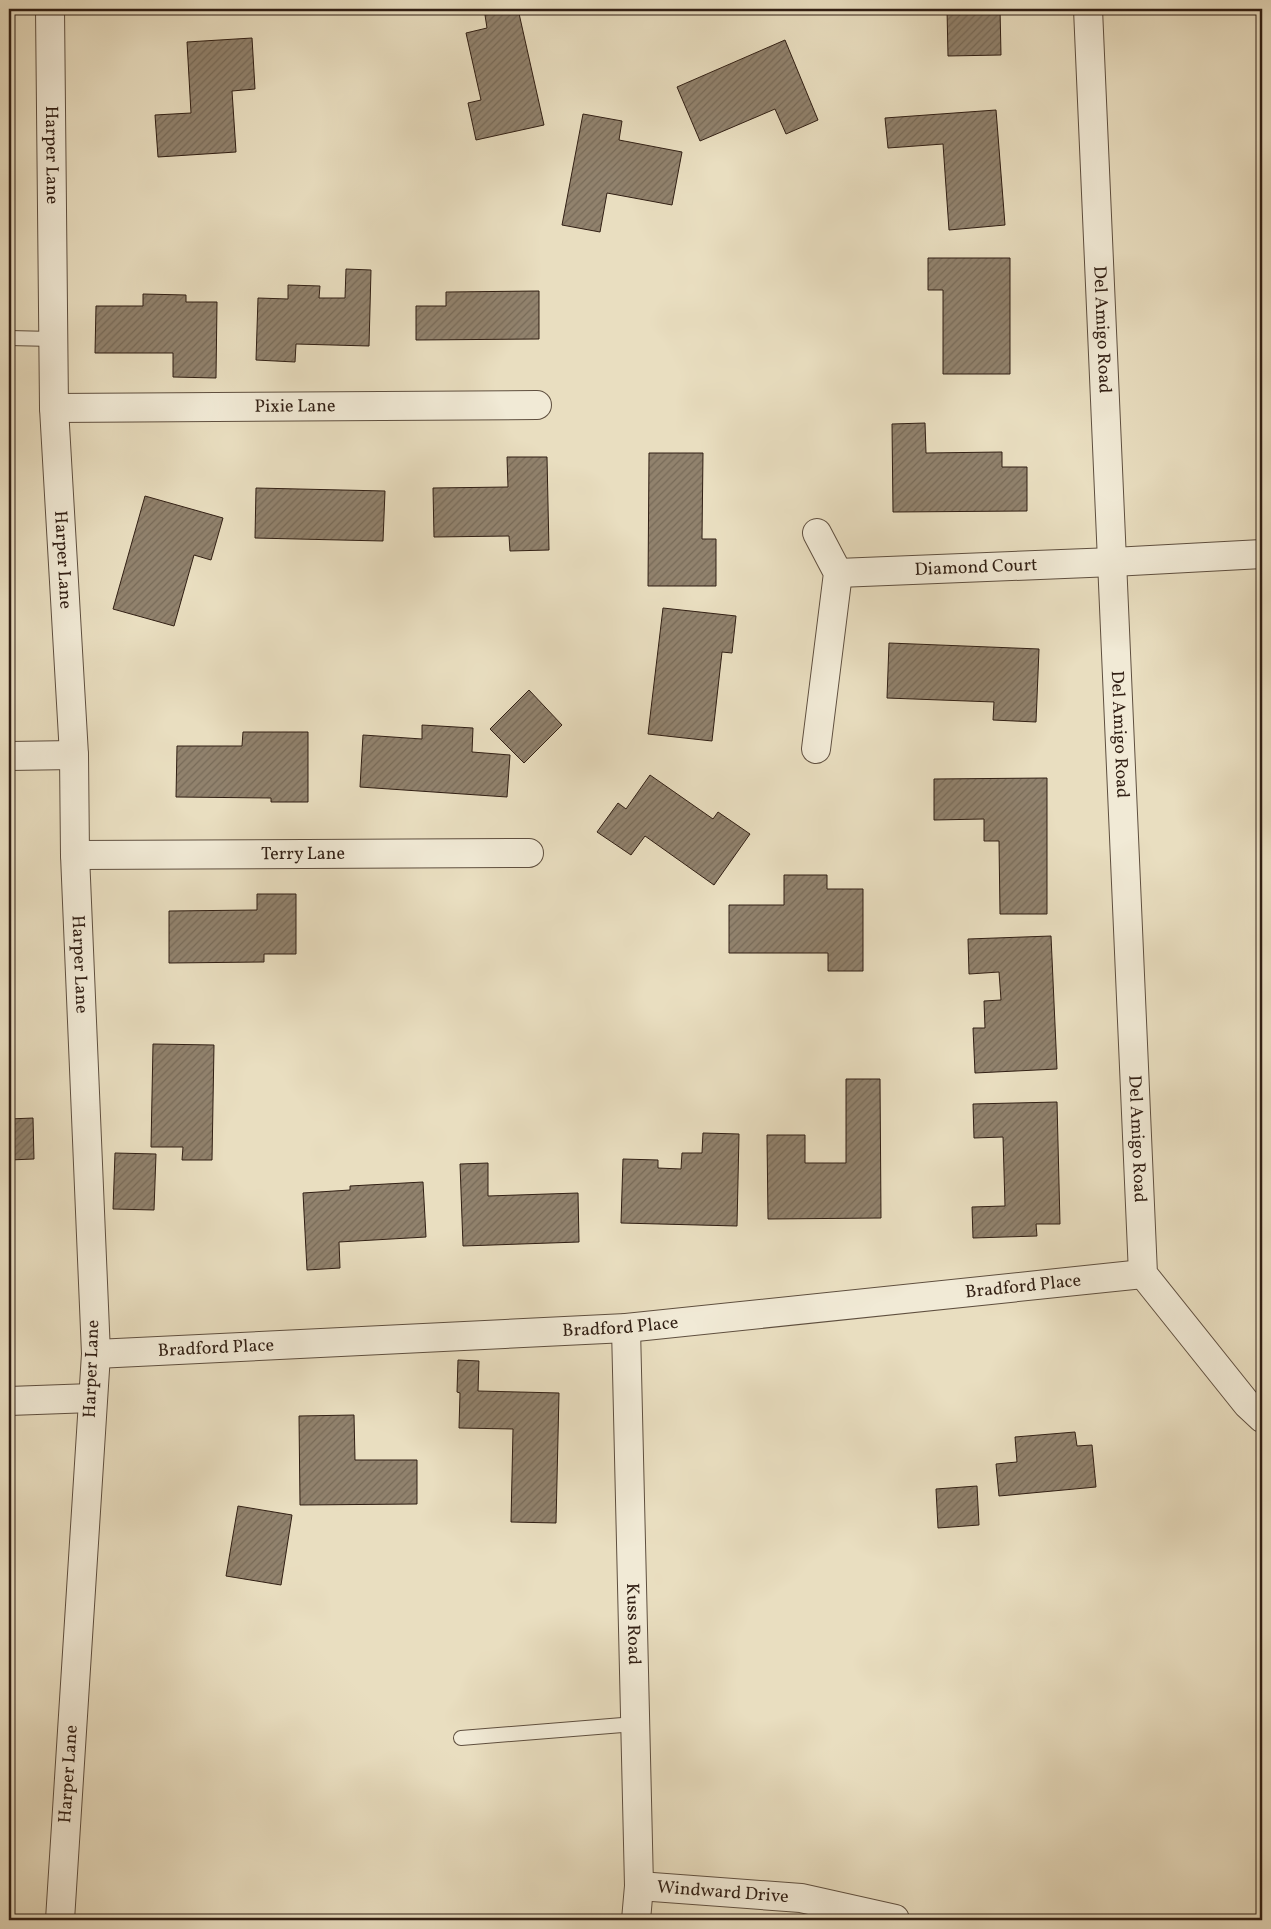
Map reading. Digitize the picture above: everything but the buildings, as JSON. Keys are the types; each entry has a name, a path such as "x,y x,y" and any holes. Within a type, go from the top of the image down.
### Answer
{"street":[{"name":"Harper Lane","path":"50,9 54,408 74,755 75,855 96,1354 60,1920"},
{"name":"Del Amigo Road","path":"1088,9 1143,1274"},
{"name":"Pixie Lane","path":"54,408 537,405"},
{"path":"816,749 838,573 817,533"},
{"name":"Diamond Court","path":"838,573 1262,554"},
{"path":"9,756 74,755"},
{"name":"Terry Lane","path":"75,855 528,853"},
{"path":"1143,1274 1247,1404 1262,1418"},
{"name":"Bradford Place","path":"96,1354 626,1328 1143,1274"},
{"name":"Kuss Road","path":"626,1328 639,1886 636,1920"},
{"path":"9,1401 92,1398"},
{"name":"Windward Drive","path":"639,1886 801,1898 895,1919"}],"lane":[{"path":"9,338 53,339"},
{"path":"461,1738 635,1724"}]}
